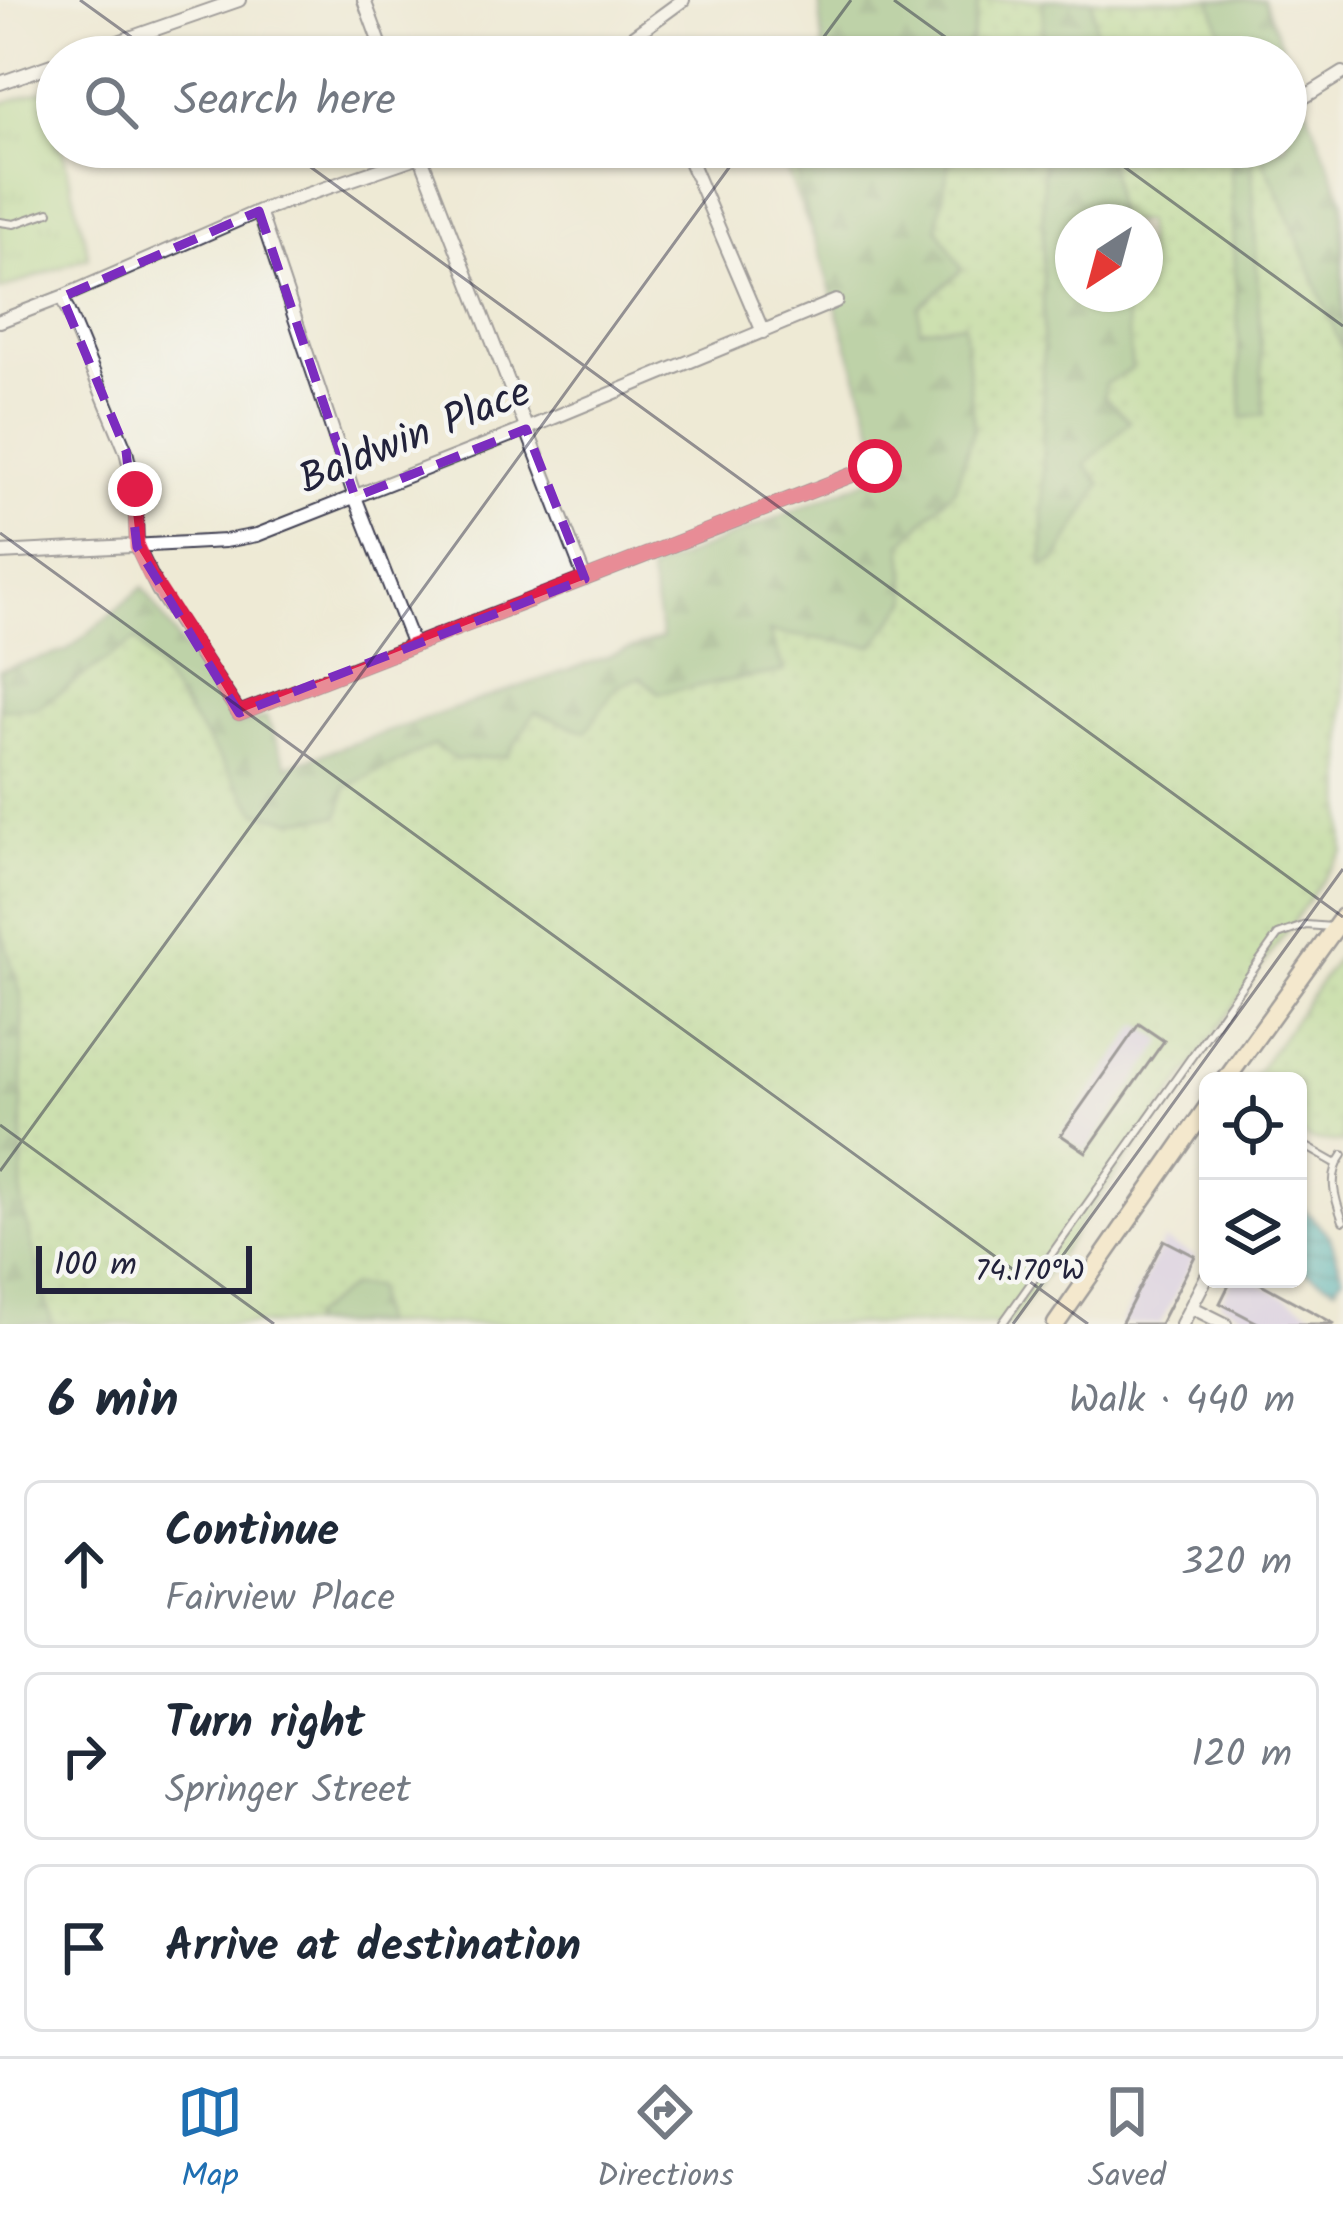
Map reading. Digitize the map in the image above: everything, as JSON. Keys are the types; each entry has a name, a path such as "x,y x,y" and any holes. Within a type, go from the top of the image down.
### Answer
{"main road":[{"path":"1232,1072 1339,922"},
{"path":"1056,1324 1199,1119"}],"street":[{"path":"135,36 239,0"},
{"path":"364,0 377,36"},
{"path":"633,36 683,0"},
{"path":"0,83 36,70"},
{"path":"1307,95 1343,73"},
{"path":"0,321 377,168"},
{"path":"425,168 585,579"},
{"path":"693,168 763,332"},
{"path":"260,212 355,497 413,645"},
{"path":"62,297 126,451 135,489 137,547 158,590 239,713 875,466"},
{"name":"Baldwin Place","path":"0,554 240,539 526,429 836,301"},
{"path":"1182,1324 1201,1288"},
{"path":"1191,1307 1226,1324"}],"lane":[{"path":"0,221 14,224 50,212"},
{"path":"1001,1324 1278,935 1306,925 1339,922"},
{"path":"1307,1147 1336,1163"},
{"path":"1343,1155 1336,1163 1333,1182 1343,1221"}],"highlighted area":[{"path":"259,211 355,497 526,429 585,579 239,713 137,547 126,451 62,297"}],"green space":[{"path":"819,0 979,0 972,36 822,36"},
{"path":"827,0 1255,0 1268,36 840,36"},
{"path":"1043,0 1092,0 1096,36 1043,36"},
{"path":"1211,0 1264,0 1278,36 1222,36"},
{"path":"36,92 36,168 67,168 89,257 0,290 0,104"},
{"path":"1307,108 1343,199 1343,351 1267,168 1307,168"},
{"path":"785,168 1299,168 1343,236 1343,851 1011,1324 39,1324 16,1205 0,943 0,686 28,686 150,602 232,734 286,781 689,637 909,474"},
{"path":"798,168 948,168 937,227 962,270 919,307 920,329 964,323 974,428 955,488 902,544 909,600 873,646 769,632 784,671 659,693 640,677 616,687 586,732 535,712 507,756 456,760 434,745 346,787 339,816 291,820 257,812 136,639 37,708 0,709 0,670 67,651 143,587 235,726 266,717 287,766 662,638 649,571 887,472 799,188"},
{"path":"1043,168 1111,168 1115,204 1055,204 1055,312 1126,312 1132,369 1105,384 1104,397 1130,421 1085,465 1101,484 1056,561 1043,566"},
{"path":"1231,168 1252,168 1264,415 1242,418"},
{"path":"0,926 22,997 22,1204 52,1324 0,1324"},
{"path":"1343,950 1343,1143 1307,1138 1307,1072 1257,1072"},
{"path":"351,1286 375,1287 379,1324 309,1324 310,1317"}],"water":[{"path":"1307,1212 1330,1236 1343,1276 1335,1287 1307,1273"}],"building":[{"path":"1139,1024 1164,1041 1086,1152 1061,1135"},
{"path":"1164,1240 1195,1256 1160,1324 1121,1324"},
{"path":"1228,1288 1269,1288 1335,1324 1260,1324 1220,1303"}],"route":[{"path":"135,489 137,547 150,575 239,713 875,466"}]}
